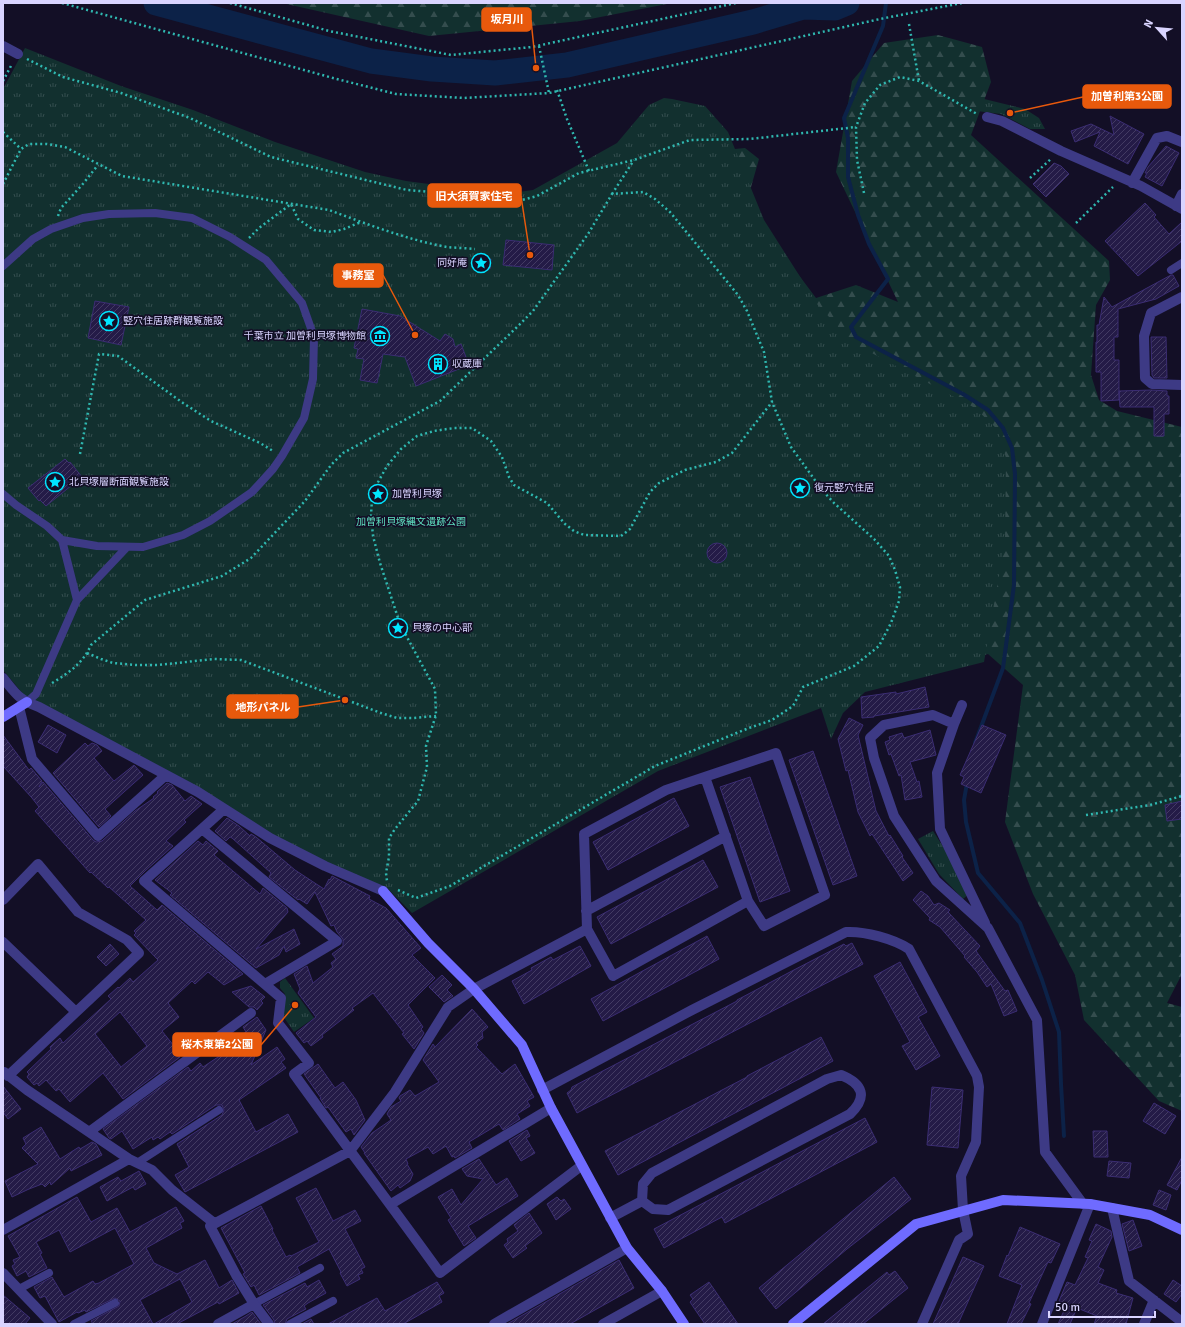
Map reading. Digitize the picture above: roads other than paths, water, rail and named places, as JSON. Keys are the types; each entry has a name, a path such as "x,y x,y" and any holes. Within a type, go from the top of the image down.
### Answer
{"street":[{"path":"3,46 18,54"},
{"path":"987,117 1002,121 1179,207 1182,194"},
{"path":"1132,183 1158,138 1167,136 1182,142"},
{"path":"1182,297 1151,313 1144,336 1145,378 1152,384 1182,385"},
{"path":"3,678 23,704 32,759 98,836 166,775"},
{"path":"3,716 23,704 39,707 198,792 270,838 325,866 383,891 428,943 474,989 522,1045 551,1108 581,1166 627,1248 662,1291 684,1324"},
{"path":"962,705 937,773 940,829 988,928 1037,1020 1045,1152 1087,1204"},
{"path":"954,724 933,715 884,725 870,738 874,758 894,816 936,881 988,928"},
{"path":"705,778 748,901 764,926 825,895 776,753 666,790 584,834 587,929 612,976 748,901"},
{"path":"224,809 144,881 281,998 278,1023 309,1063 294,1074 391,1204 440,1273 581,1166"},
{"path":"202,829 337,941 265,984"},
{"path":"586,911 726,836"},
{"path":"3,900 38,864 78,912 127,940 139,953 76,1012 6,1074 133,1161 152,1170 172,1190 214,1223"},
{"path":"269,1324 254,1304 236,1275 210,1226 350,1151 395,1092 448,1007 474,989 587,929"},
{"path":"542,1090 692,1010 846,932 857,932 900,943 909,950 977,1076 979,1087 976,1142 961,1176 963,1210 968,1234 959,1240 922,1324"},
{"path":"3,942 76,1012"},
{"path":"89,1132 251,1013"},
{"path":"841,1075 852,1079 859,1086 861,1098 858,1107 850,1114 668,1210 653,1209 642,1201 643,1184 652,1173 827,1079 841,1075"},
{"path":"391,1204 551,1108"},
{"path":"3,1230 133,1161"},
{"path":"797,1323 916,1224 1004,1200 1087,1204 1112,1208 1150,1215 1182,1230"},
{"path":"610,1218 642,1201"},
{"path":"1042,1324 1087,1204"},
{"path":"1112,1208 1129,1281 1182,1322"},
{"path":"494,1324 627,1248"},
{"path":"3,1273 52,1324"},
{"path":"603,1324 616,1321 662,1291"},
{"path":"1144,1324 1154,1300"},
{"path":"218,1324 254,1304"}],"lane":[{"path":"3,266 32,240 51,229 83,218 109,214 155,213 192,218 230,237 266,260 302,303 314,337 314,379 304,418 274,469 252,492 210,521 183,535 143,547 97,546 62,540"},
{"path":"1170,270 1182,263"},
{"path":"3,494 16,505 47,526 62,540 77,600"},
{"path":"23,704 36,694 77,600 127,547"},
{"path":"133,1161 219,1110"},
{"path":"254,1304 320,1268"},
{"path":"19,1289 49,1273"},
{"path":"290,1324 333,1301"},
{"path":"74,1324 115,1302"}],"waterway":[{"path":"156,3 371,61 432,69 495,73 567,65 753,22 803,7 835,8 847,3"},
{"path":"886,3 883,26 844,118 848,138 848,177 858,215 869,244 888,279 851,327 856,337 963,394 988,410 1003,428 1012,448 1015,474 1014,585 1003,668 975,743"},
{"path":"967,783 964,800 966,822 978,873 1020,923 1042,980 1059,1032 1064,1136"}],"place":[{"name":"坂月川","path":"536,68"},
{"name":"加曽利第3公園","path":"1010,113"},
{"name":"旧大須賀家住宅","path":"530,255"},
{"name":"同好庵","path":"481,263"},
{"name":"竪穴住居跡群観覧施設","path":"109,321"},
{"name":"事務室","path":"415,335"},
{"name":"千葉市立 加曽利貝塚博物館","path":"380,336"},
{"name":"収蔵庫","path":"438,364"},
{"name":"北貝塚層断面観覧施設","path":"55,482"},
{"name":"復元竪穴住居","path":"800,488"},
{"name":"加曽利貝塚","path":"378,494"},
{"name":"貝塚の中心部","path":"398,628"},
{"name":"地形パネル","path":"345,700"},
{"name":"桜木東第2公園","path":"295,1005"}],"park label":[{"name":"加曽利貝塚縄文遺跡公園","path":"411,522"}]}
